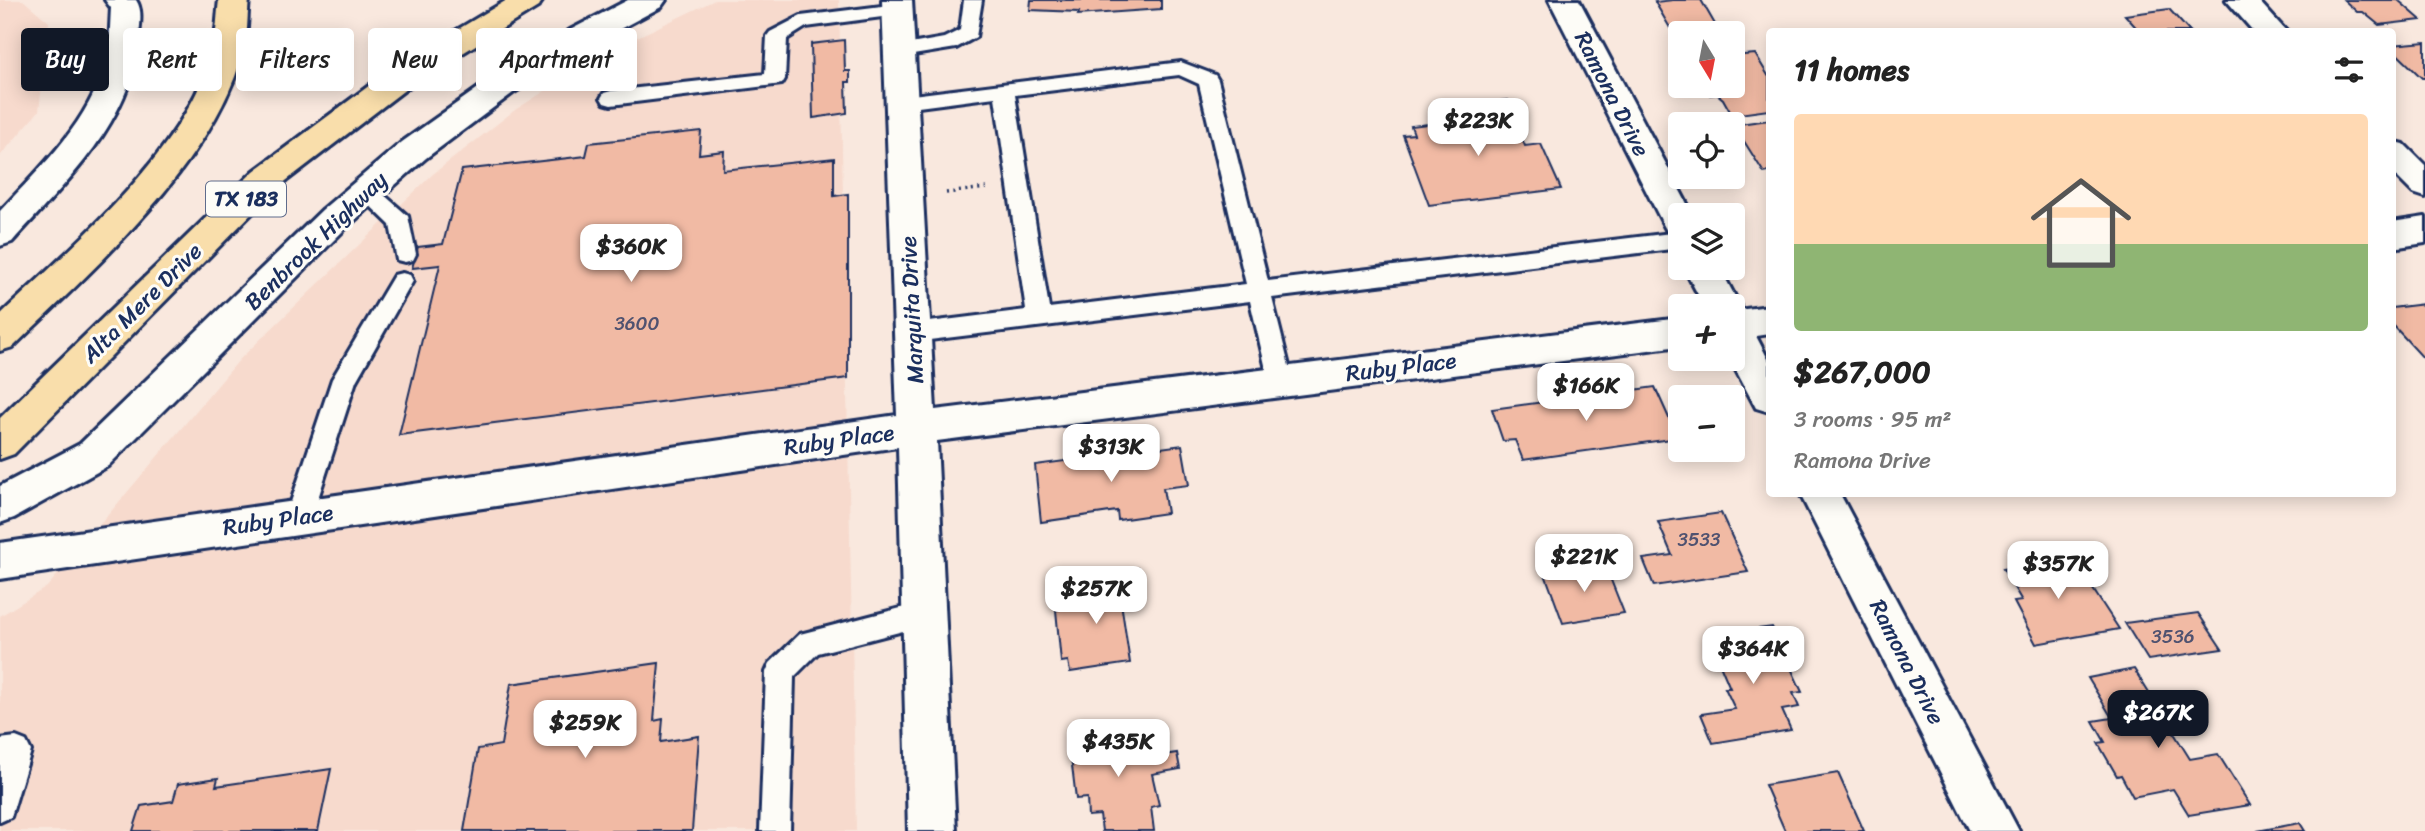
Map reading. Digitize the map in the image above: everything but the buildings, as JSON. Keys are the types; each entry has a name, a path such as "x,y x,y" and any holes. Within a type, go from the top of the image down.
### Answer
{"main road":[{"path":"0,337 137,202 181,143 210,100 229,47 234,0"},
{"name":"Alta Mere Drive","path":"0,443 266,179 404,75 528,0"}],"street":[{"path":"0,233 84,141 122,57 126,7 120,0"},
{"name":"Benbrook Highway","path":"0,506 93,455 241,313 335,218 414,150 502,86 581,37 651,0"},
{"name":"Ramona Drive","path":"1564,0 1669,203"},
{"path":"2241,0 2268,28"},
{"name":"Marquita Drive","path":"898,5 932,831"},
{"path":"2396,156 2425,185"},
{"path":"2396,234 2425,230"},
{"path":"1745,323 1766,320"},
{"name":"Ruby Place","path":"0,561 917,428 1668,334"},
{"path":"1745,350 1766,391"},
{"name":"Ramona Drive","path":"1822,497 1995,831"}],"lane":[{"path":"901,51 949,44 969,33 973,0"},
{"path":"611,99 775,79 777,36 785,31 802,22 898,5"},
{"path":"903,102 1181,68 1208,80 1281,382"},
{"path":"1004,90 1039,317"},
{"path":"366,191 400,222 405,254"},
{"path":"913,334 1668,241"},
{"path":"299,517 344,379 402,281"},
{"path":"775,831 780,672 810,643 924,614"},
{"path":"0,753 16,751 0,807"}],"path":[{"path":"946,193 970,190"}],"shaded area":[{"path":"0,0 23,0 49,22 48,28 21,28 21,91 41,91 39,111 0,156"},
{"path":"715,0 839,0 856,831 0,831 0,616 47,587 240,359 433,174 515,110 545,91 637,91 637,37"}]}
